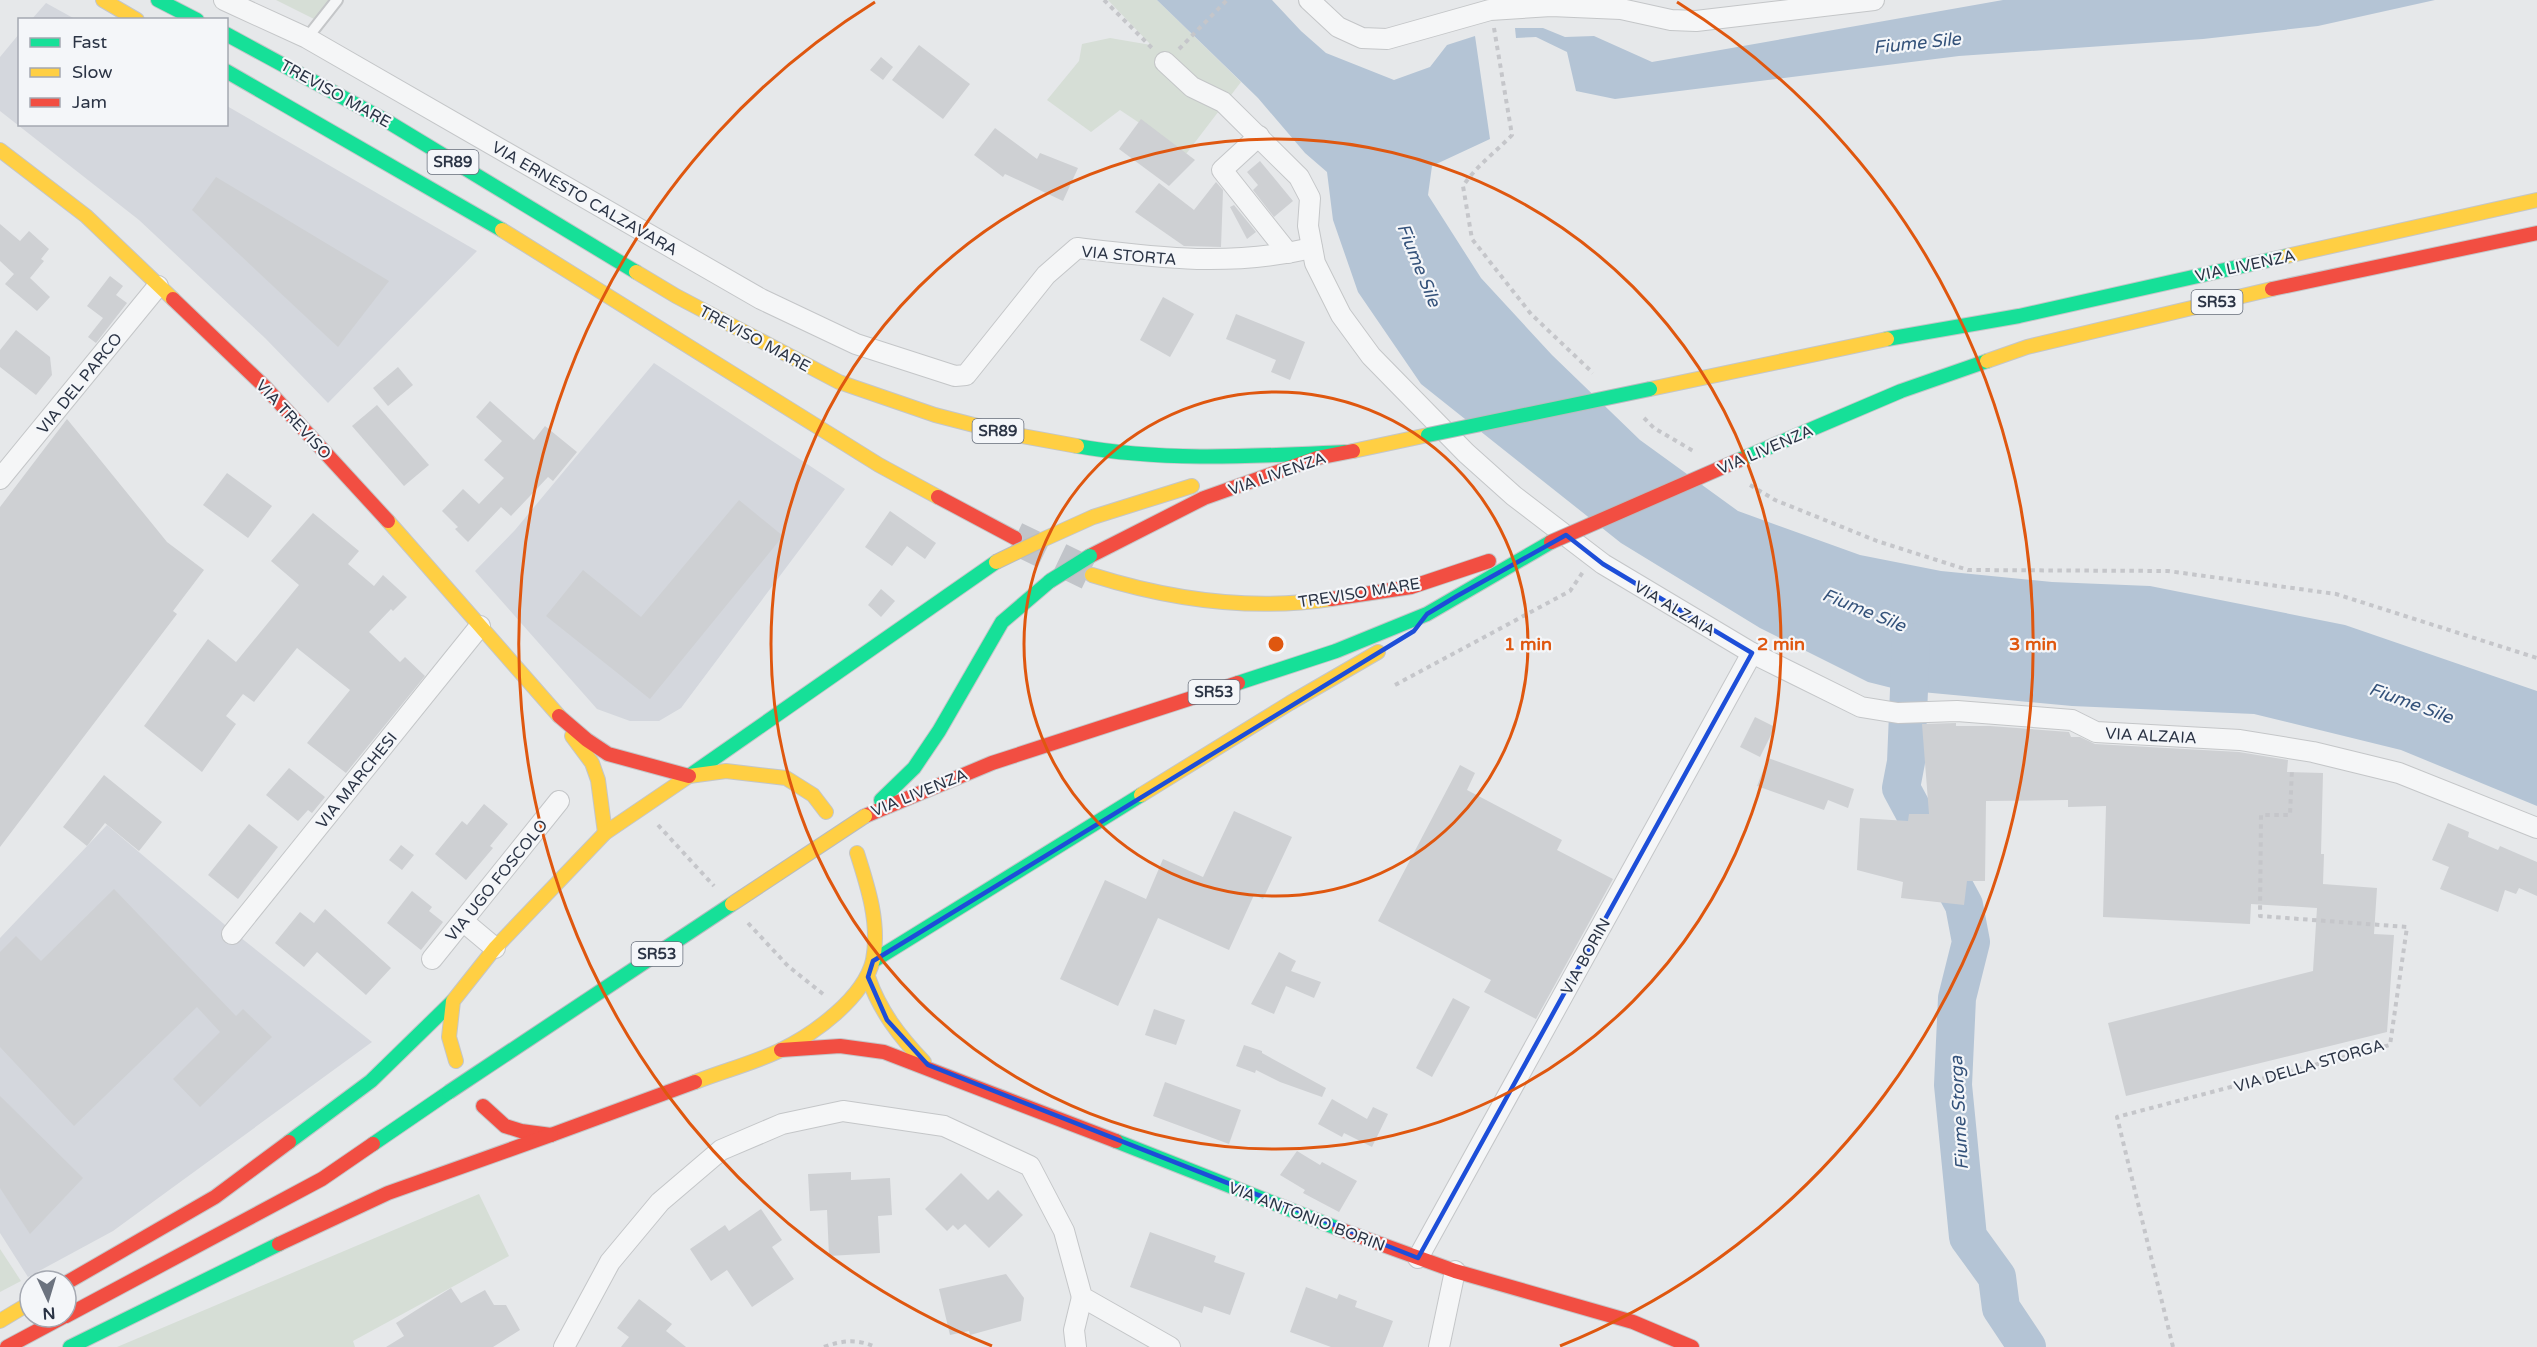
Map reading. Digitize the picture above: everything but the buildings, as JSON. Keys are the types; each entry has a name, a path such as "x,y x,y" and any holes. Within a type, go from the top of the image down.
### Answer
{"main road":[{"path":"103,0 134,18"},
{"path":"158,0 193,18"},
{"name":"TREVISO MARE","path":"228,35 390,123 676,296 839,382 935,415 1001,432 1098,450 1215,458 1345,452"},
{"name":"SR89","path":"228,72 506,232 879,465 1015,538"},
{"name":"VIA TREVISO","path":"0,150 86,216 264,386 379,510 560,717 592,763 598,780 605,833"},
{"name":"VIA LIVENZA","path":"865,816 914,768 939,731 1002,622 1050,580 1090,556 1204,498 1317,458 1880,340 2019,315 2537,200"},
{"name":"VIA LIVENZA","path":"865,816 992,763 1336,651 1427,614 1551,542 1901,391 2027,347 2302,282 2537,233"},
{"path":"78,1276 214,1197 371,1081 453,1001 495,948 605,833 996,562 1093,517 1300,455"},
{"name":"TREVISO MARE","path":"1092,575 1166,594 1234,604 1318,601 1411,586 1551,542"},
{"path":"873,961 1290,703 1414,631 1427,614"},
{"name":"VIA TREVISO","path":"560,717 587,741 609,754 689,776"},
{"path":"689,776 726,771 786,778 813,795 826,812"},
{"name":"SR53","path":"78,1309 322,1179 865,816"},
{"path":"70,1347 346,1211 388,1193 782,1050 852,998 868,977 873,961 874,925 870,894 857,853"},
{"name":"VIA ANTONIO BORIN","path":"868,977 875,999 887,1020 928,1065"},
{"path":"453,1001 449,1037 456,1061"},
{"name":"VIA ANTONIO BORIN","path":"782,1050 846,1045 874,1048 928,1065 1338,1229 1455,1271 1633,1322 1692,1347"},
{"path":"483,1106 495,1120 518,1130 551,1135"},
{"path":"0,1320 18,1310"},
{"name":"SR53","path":"7,1347 41,1329"}],"street":[{"name":"VIA ERNESTO CALZAVARA","path":"224,0 306,38 761,299 856,344 955,376"},
{"path":"1309,0 1338,27 1362,38 1387,39 1490,10 1622,5 1671,20 1696,21 1874,0"},
{"name":"VIA ALZAIA","path":"1171,56 1192,87 1223,102 1299,177 1310,198 1308,226 1315,262 1341,315 1371,356 1466,453 1515,496 1593,557 1752,653 1862,706 1898,713 1957,711 2072,720 2096,732 2240,740 2293,749 2399,773 2537,828"},
{"path":"1259,136 1222,170 1288,254"},
{"name":"VIA STORTA","path":"955,376 966,375 1046,275 1077,248 1180,260 1260,259 1312,248"},
{"name":"VIA DEL PARCO","path":"0,479 158,286"},
{"name":"VIA MARCHESI","path":"232,934 480,626"},
{"name":"VIA BORIN","path":"1418,1258 1752,653"},
{"name":"VIA UGO FOSCOLO","path":"432,959 559,801"},
{"path":"464,922 495,948"},
{"path":"564,1347 609,1262 660,1202 721,1150 782,1124 843,1111 944,1126 1030,1166 1064,1231 1082,1297 1074,1330 1076,1347"},
{"path":"1439,1347 1455,1271"},
{"path":"1082,1297 1170,1347"}],"lane":[{"path":"306,38 337,0"}],"path":[{"path":"1104,0 1171,56 1227,0"},
{"path":"1490,10 1512,135 1491,157 1473,170 1463,186 1472,239 1531,314 1598,377"},
{"path":"1638,413 1654,428 1704,458"},
{"path":"1745,482 1775,500 1878,541 1968,570 2168,571 2336,594 2537,658"},
{"path":"1395,685 1570,591 1593,557"},
{"name":"VIA DELLA STORGA","path":"2173,1347 2117,1117 2390,1045 2407,927 2260,916 2261,815 2290,815 2293,749"},
{"path":"824,1347 840,1341 861,1341 876,1347"}],"highlighted area":[{"path":"1566,535 1603,564 1752,653 1418,1258 928,1065 887,1020 868,977 873,961 1414,631 1427,614"}],"shaded area":[{"path":"276,0 334,0 318,21"},
{"path":"1108,0 1157,0 1241,82 1186,154 1120,110 1091,132 1047,100 1079,61 1082,44 1110,38 1151,45"},
{"path":"46,3 73,18 33,18"},
{"path":"18,35 18,125 0,111 0,57"},
{"path":"228,107 477,251 328,403 265,338 139,220 19,126 228,126"},
{"path":"654,363 845,489 681,708 659,721 630,721 597,709 475,571 515,530"},
{"path":"107,825 231,930 372,1042 113,1231 43,1269 23,1269 0,1233 0,938"},
{"path":"479,1194 509,1256 353,1341 355,1347 117,1347"},
{"path":"0,1249 18,1276 18,1283 0,1292"}],"water":[{"name":"Fiume Sile","path":"1157,0 1272,0 1301,31 1326,53 1394,80 1430,67 1447,45 1475,36 1490,139 1432,166 1428,195 1481,278 1552,355 1640,440 1738,511 1860,555 1941,571 2052,582 2150,586 2345,625 2537,691 2537,806 2401,750 2254,714 2072,706 1900,690 1868,682 1760,628 1621,543 1421,384 1358,292 1333,220 1327,172 1305,153 1258,98"},
{"name":"Fiume Sile","path":"2003,0 2435,0 2318,26 2203,39 1959,56 1615,99 1576,91 1567,52 1536,37 1516,38 1515,28 1543,28 1565,37 1594,36 1652,62"}],"waterway":[{"name":"Fiume Storga","path":"1911,642 1906,762 1901,788 1964,905 1971,942 1957,998 1953,1085 1968,1237 1997,1277 2001,1308 2027,1347"}],"tunnel":[{"path":"1015,538 1092,575"}],"traffic: fast":[{"path":"158,0 193,18"},
{"path":"228,35 390,123 636,272"},
{"path":"228,72 502,230"},
{"path":"1887,339 2019,316 2287,256"},
{"path":"1739,460 1901,391 1987,361"},
{"path":"1428,435 1650,389"},
{"path":"1077,446 1177,456 1345,452"},
{"path":"1238,683 1336,651 1427,614 1551,542"},
{"path":"1050,581 1090,556"},
{"path":"689,776 996,562"},
{"path":"881,800 914,768 939,731 1002,622 1050,581"},
{"path":"873,961 1141,795"},
{"path":"449,1092 732,904"},
{"path":"289,1142 371,1081 453,1001"},
{"path":"373,1144 449,1092"},
{"path":"1116,1141 1339,1229"},
{"path":"70,1347 279,1244"}],"traffic: slow":[{"path":"103,0 134,18"},
{"path":"0,150 86,216 173,299"},
{"path":"2287,256 2537,200"},
{"path":"502,230 879,465 938,497"},
{"path":"636,272 676,296 839,382 935,415 1001,432 1077,446"},
{"path":"1987,361 2027,347 2272,289"},
{"path":"1650,389 1887,339"},
{"path":"1353,451 1428,435"},
{"path":"1042,540 1093,517 1192,486"},
{"path":"388,521 559,716"},
{"path":"996,562 1042,540"},
{"path":"1092,575 1150,591 1210,600 1271,604 1331,599"},
{"path":"1141,795 1378,652"},
{"path":"572,736 592,763 598,780 605,833"},
{"path":"456,1061 449,1037 453,1001 495,948 605,833 689,776 726,771 786,778 813,795 826,812"},
{"path":"732,904 865,816"},
{"path":"695,1082 760,1059 808,1035 836,1013 859,988 873,960 875,933 869,892 857,853"},
{"path":"868,977 891,1023 924,1062"},
{"path":"0,1321 18,1310"}],"traffic: jam":[{"path":"2272,289 2537,233"},
{"path":"173,299 264,386 388,521"},
{"path":"1090,556 1204,498 1317,458 1353,451"},
{"path":"1551,542 1739,460"},
{"path":"938,497 1015,538"},
{"path":"1331,599 1411,587 1489,561"},
{"path":"865,816 992,763 1238,683"},
{"path":"559,716 587,740 608,754 689,776"},
{"path":"781,1050 840,1046 884,1052 1116,1141"},
{"path":"483,1106 505,1126 521,1131 551,1135 695,1082"},
{"path":"279,1244 388,1193 551,1135"},
{"path":"78,1276 215,1197 289,1142"},
{"path":"78,1310 322,1179 373,1144"},
{"path":"1339,1229 1455,1271 1633,1322 1692,1347"},
{"path":"7,1347 41,1329"}]}
